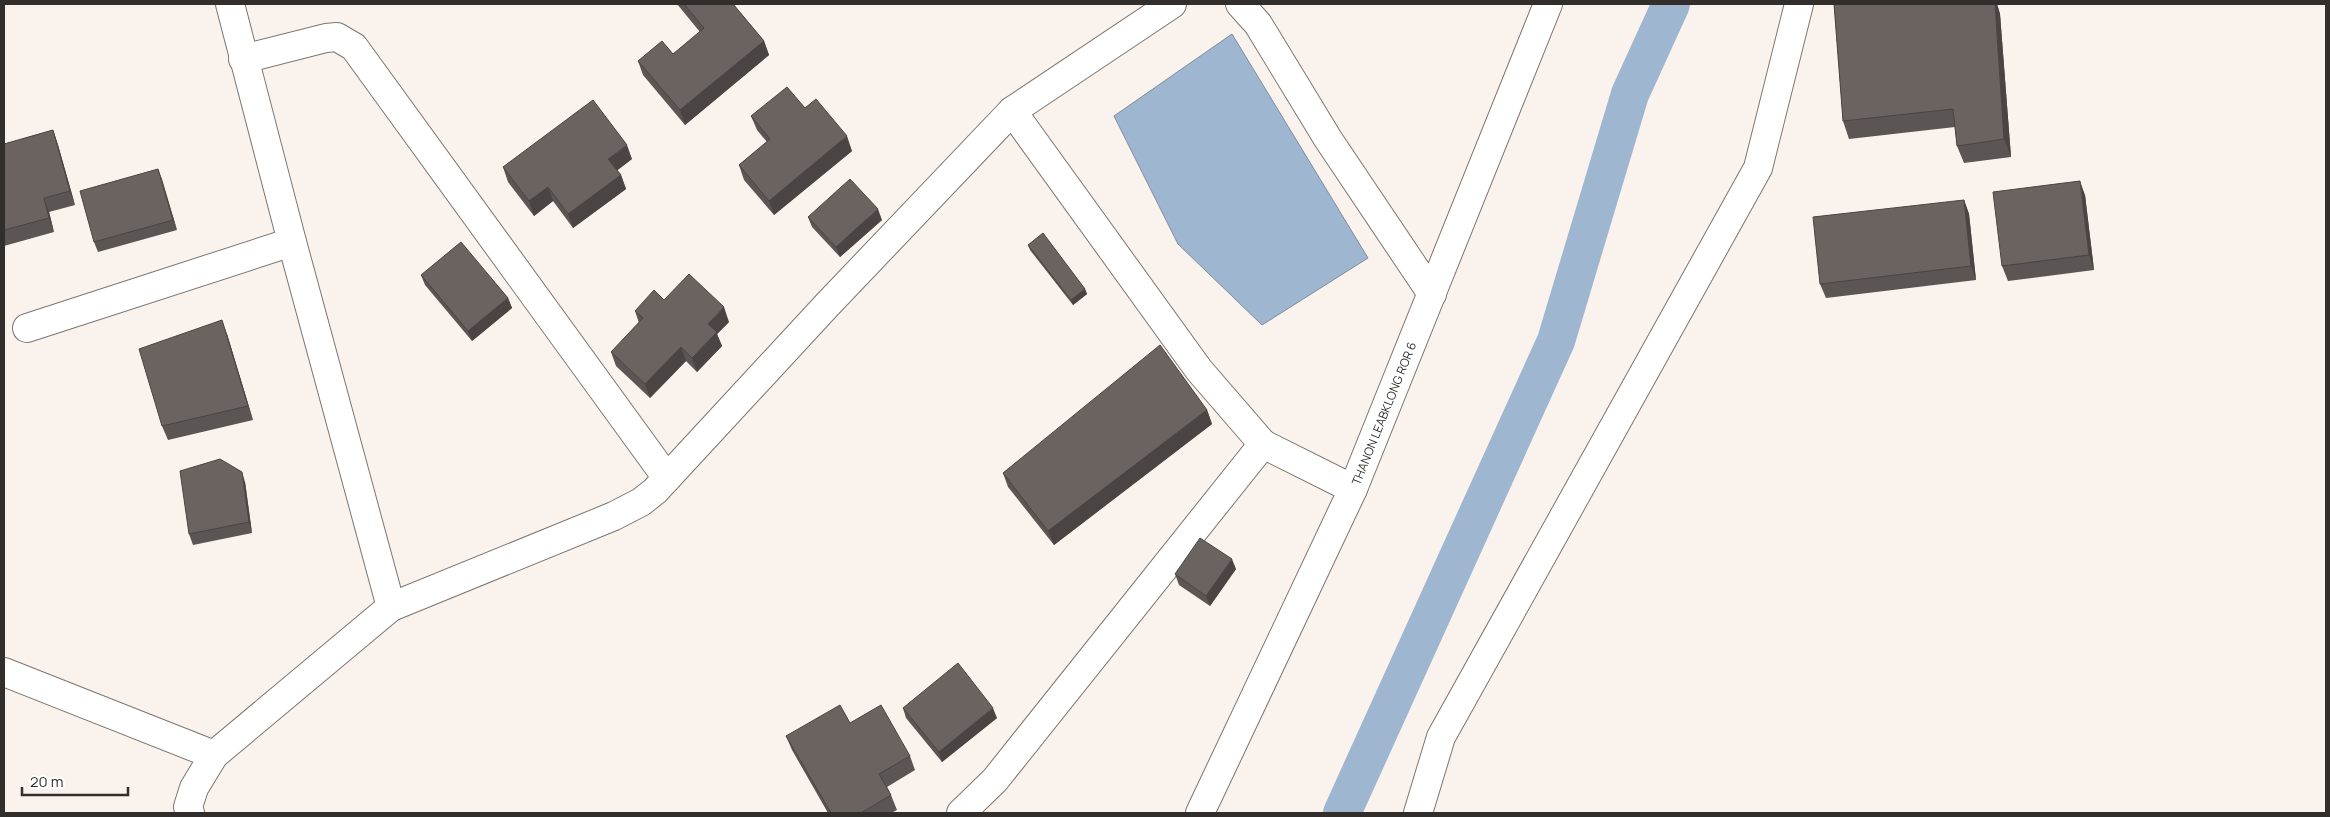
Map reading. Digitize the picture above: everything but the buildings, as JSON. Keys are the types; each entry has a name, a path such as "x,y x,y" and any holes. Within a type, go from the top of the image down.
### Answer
{"street":[{"path":"230,4 243,59 391,607"},
{"path":"190,813 188,807 194,788 214,756 391,607 628,509 655,491 828,304 1012,111 1172,4"},
{"path":"1240,4 1258,24 1328,140 1432,294"},
{"name":"THANON LEABKLONG ROR 6","path":"1200,813 1353,488 1548,4"},
{"path":"1418,813 1441,737 1758,168 1799,4"},
{"path":"243,59 326,38 337,38 354,47 667,478"},
{"path":"1012,111 1200,370 1263,444 1353,488"},
{"path":"27,328 292,242"},
{"path":"961,813 995,780 1263,444"},
{"path":"4,672 214,756"}],"water":[{"path":"1232,34 1368,258 1262,325 1178,244 1114,116"}],"waterway":[{"path":"1342,813 1556,341 1630,94 1671,4"}]}
